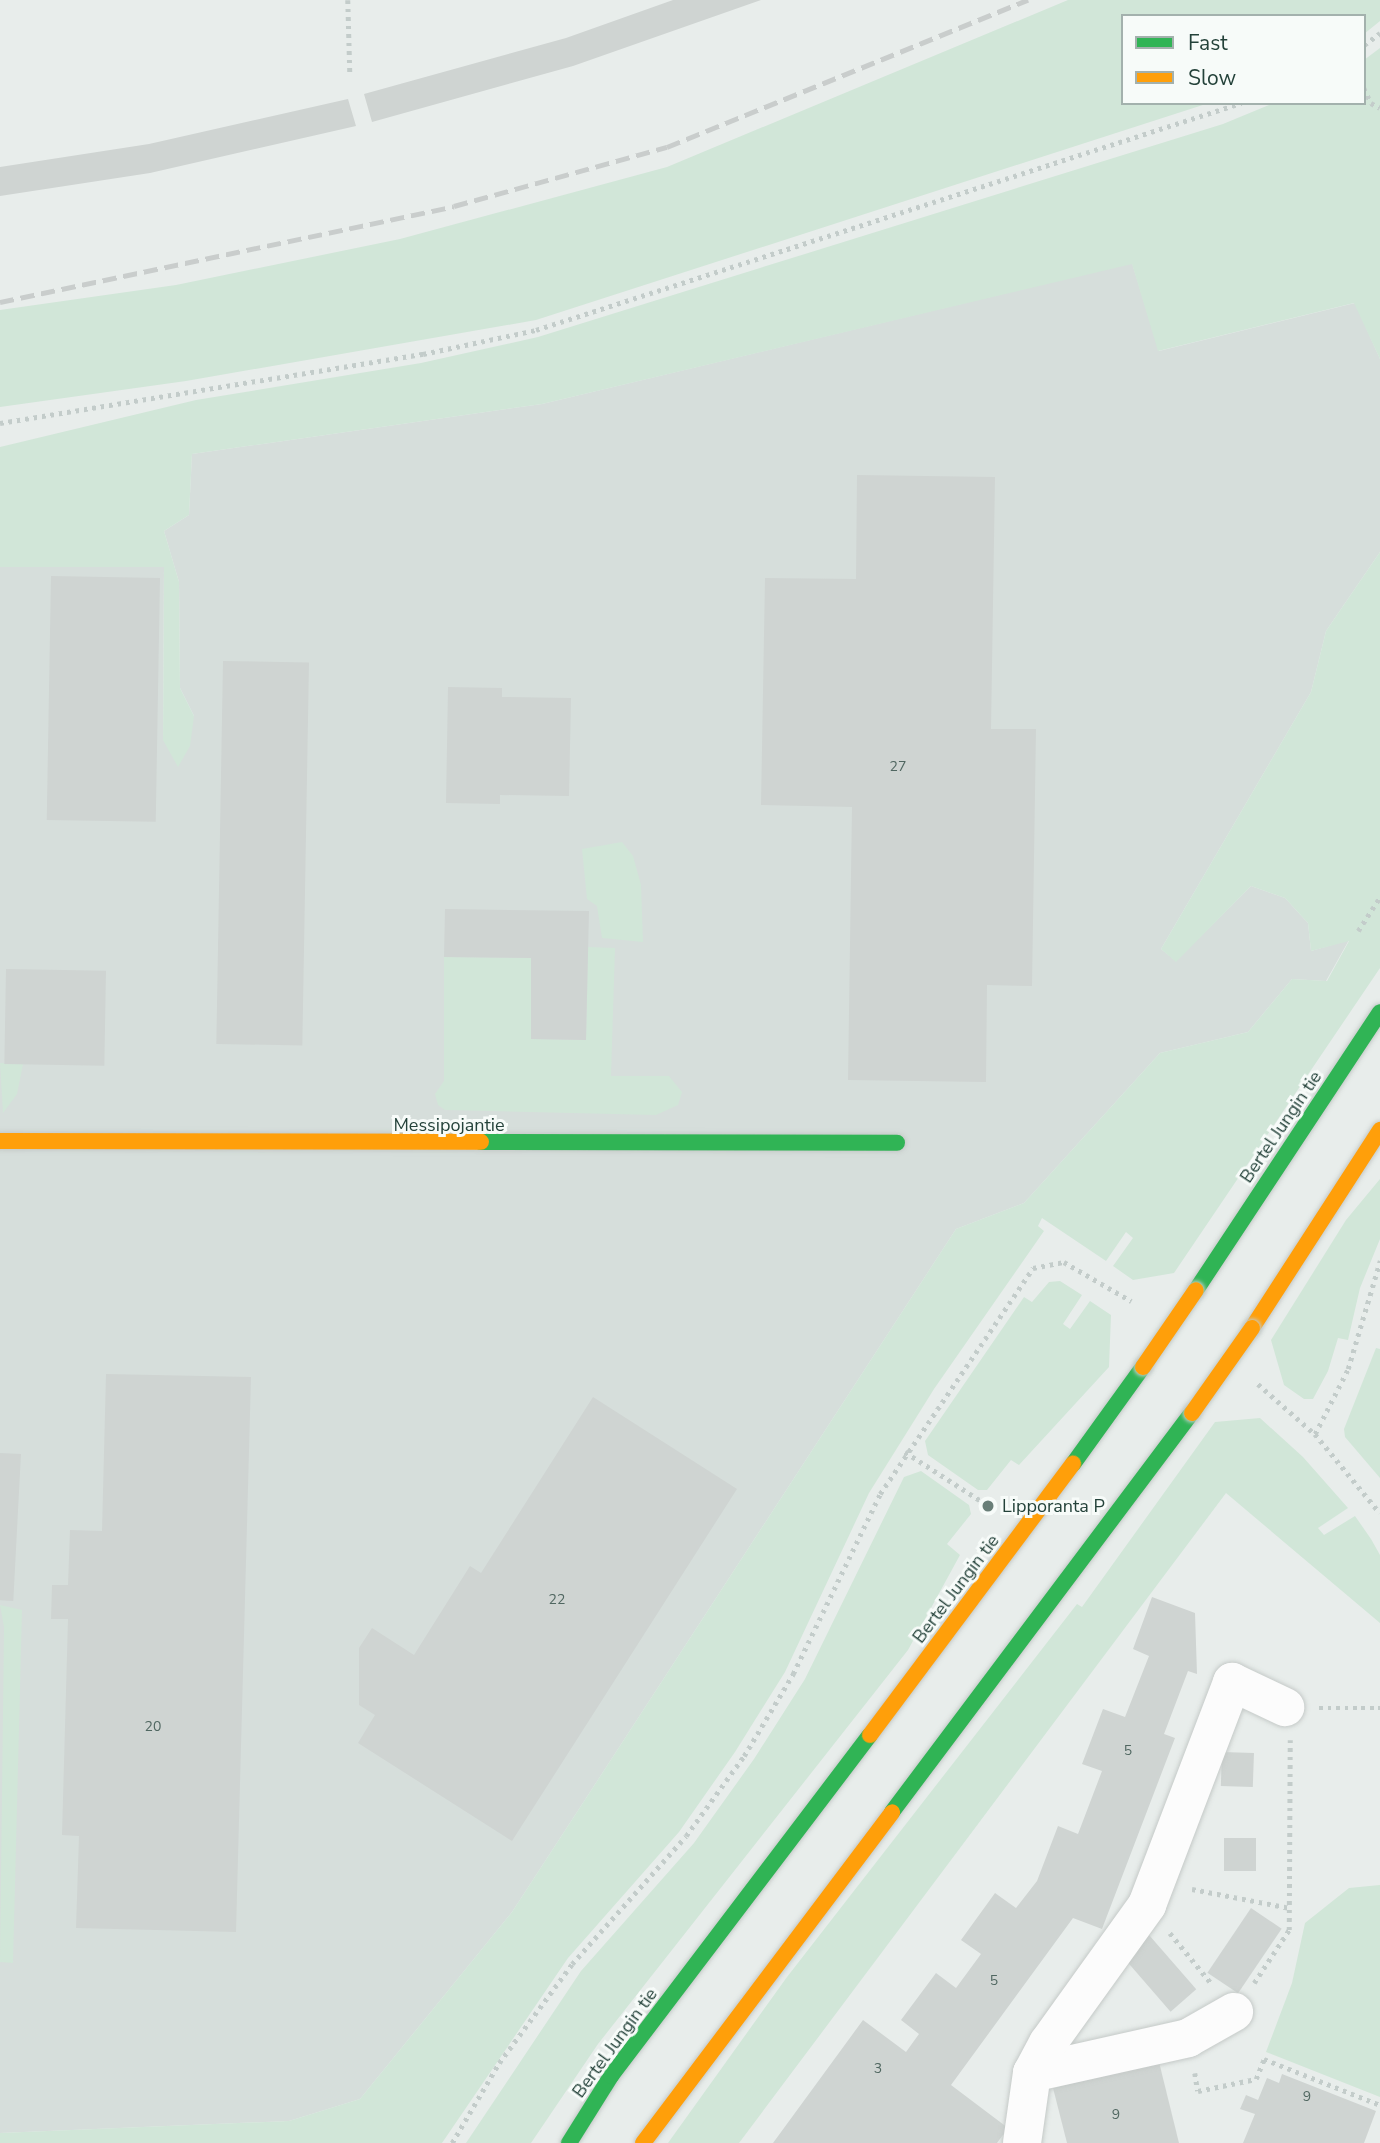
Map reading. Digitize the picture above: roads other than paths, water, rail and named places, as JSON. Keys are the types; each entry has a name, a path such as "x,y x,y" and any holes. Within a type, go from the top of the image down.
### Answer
{"main road":[{"name":"Bertel Jungin tie","path":"569,2143 611,2076 1025,1530 1143,1367 1380,1012"},
{"path":"643,2143 1192,1413 1252,1328 1380,1129"},
{"name":"Messipojantie","path":"0,1141 332,1145 897,1143"},
{"path":"553,2143 611,2076"}],"street":[{"path":"1022,2143 1032,2073 1048,2043 1152,1894 1233,1682 1285,1707"},
{"path":"1032,2073 1188,2038 1234,2012"}],"railway":[{"path":"0,302 454,206 667,147 1028,0"}],"place":[{"name":"Lipporanta P","path":"988,1506"}]}
